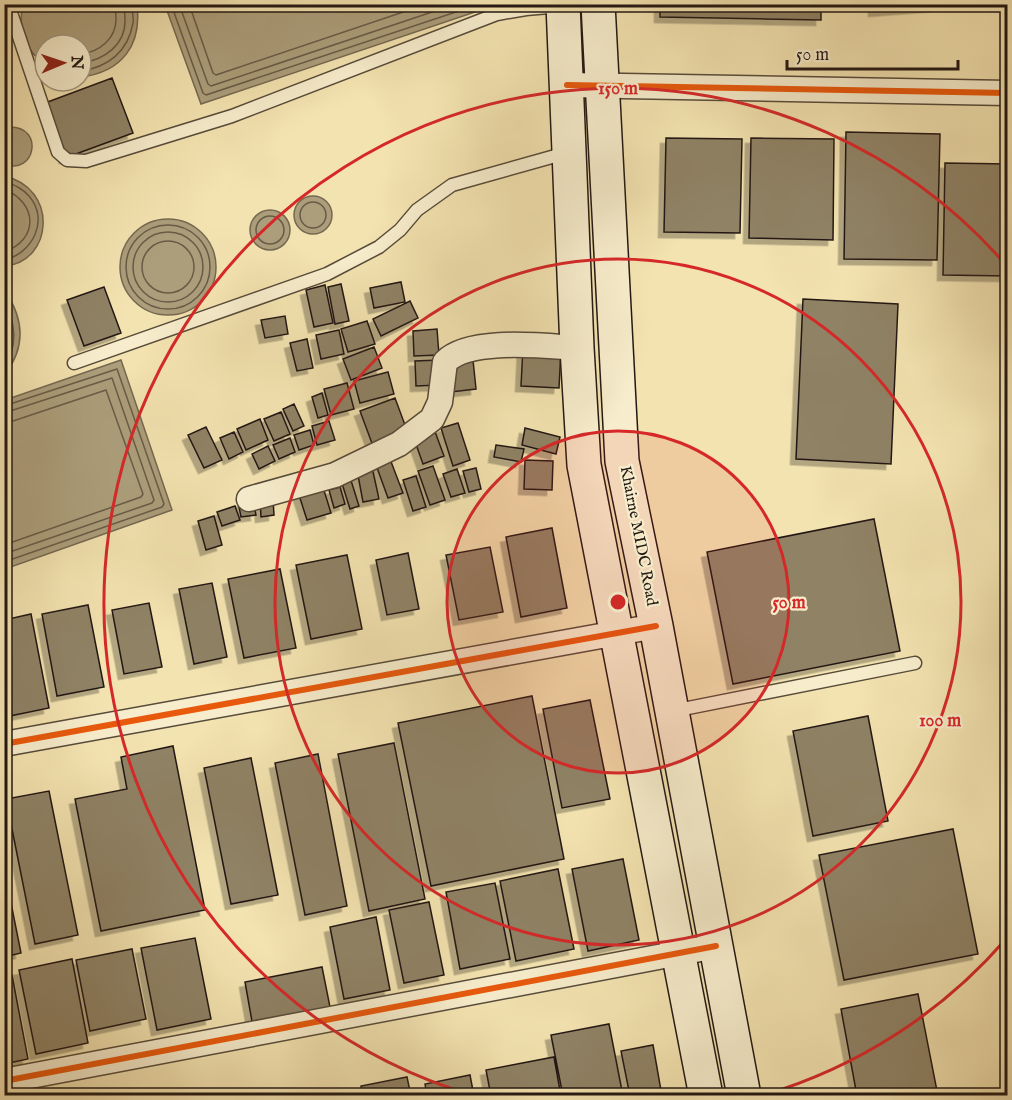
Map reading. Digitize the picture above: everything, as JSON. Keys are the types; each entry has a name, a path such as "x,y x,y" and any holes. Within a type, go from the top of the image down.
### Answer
{"main road":[{"name":"Khairne MIDC Road","path":"598,4 622,461 656,626 744,1095"},
{"path":"563,5 584,465 706,1095"}],"street":[{"path":"567,85 1008,93"},
{"path":"249,499 335,475 399,444 432,419 440,402 445,362 459,351 512,344 577,348"},
{"path":"4,744 656,626"},
{"path":"4,1081 716,946"}],"lane":[{"path":"8,11 58,152 67,160 86,161 232,116 497,14 563,5"},
{"path":"74,363 327,274 379,247 400,230 417,210 452,185 570,152"},
{"path":"672,711 915,663"}],"water":[{"path":"23,5 137,5 138,19 132,44 126,54 118,63 93,74 93,33 33,33 33,53 22,30"},
{"path":"165,5 493,5 201,104"},
{"path":"9,127 20,129 28,134 31,141 32,150 29,157 23,163 15,166 5,164 5,129"},
{"path":"4,176 22,183 34,195 41,209 43,224 40,239 33,252 21,261 5,266"},
{"path":"313,196 326,202 332,215 326,228 313,234 300,228 294,215 300,202"},
{"path":"270,210 278,211 284,216 289,222 289,238 284,244 278,249 270,250 262,249 256,244 251,238 250,230 251,222 256,216 262,211"},
{"path":"168,219 186,222 202,233 213,249 216,267 213,285 202,301 186,312 168,315 150,312 134,301 123,285 120,267 123,249 134,233 150,222"},
{"path":"5,291 16,312 20,333 17,354 5,374"},
{"path":"121,360 172,510 5,569 5,400"}],"building":[{"path":"660,4 821,4 821,20 660,17"},
{"path":"874,4 938,4 938,6 874,11"},
{"path":"112,78 133,133 65,158 45,103 72,93 93,93 93,85"},
{"path":"846,132 940,134 937,260 844,259"},
{"path":"666,138 742,139 740,233 664,232"},
{"path":"751,138 834,139 833,240 749,238"},
{"path":"945,163 1008,164 1008,276 943,275"},
{"path":"401,282 405,302 374,308 370,288"},
{"path":"341,284 349,321 335,324 328,287"},
{"path":"325,285 333,323 314,327 306,290"},
{"path":"104,287 121,333 84,346 67,300"},
{"path":"803,299 898,304 891,464 796,459"},
{"path":"410,301 418,318 381,336 373,319"},
{"path":"285,316 288,334 265,338 261,320"},
{"path":"367,321 375,344 348,352 341,329"},
{"path":"437,329 439,355 414,356 413,331"},
{"path":"339,330 344,354 321,359 316,335"},
{"path":"307,339 313,368 297,371 290,343"},
{"path":"374,347 382,368 351,380 343,359"},
{"path":"523,347 561,349 559,388 521,386"},
{"path":"439,360 440,385 416,386 415,361"},
{"path":"473,360 476,389 451,392 447,364"},
{"path":"388,372 394,394 360,403 354,381"},
{"path":"347,383 354,409 331,415 324,389"},
{"path":"322,393 328,415 318,418 312,397"},
{"path":"395,398 408,433 373,446 360,411"},
{"path":"294,404 304,426 293,431 283,409"},
{"path":"281,412 290,434 274,441 264,419"},
{"path":"260,419 268,440 246,450 237,429"},
{"path":"329,421 335,440 317,445 312,426"},
{"path":"458,423 470,460 453,466 441,428"},
{"path":"206,427 222,460 204,468 188,435"},
{"path":"525,428 560,437 556,454 522,445"},
{"path":"434,429 444,456 423,464 413,436"},
{"path":"310,430 314,445 299,450 294,435"},
{"path":"234,432 243,452 229,459 220,438"},
{"path":"290,438 295,452 279,459 273,445"},
{"path":"496,445 524,449 521,462 494,457"},
{"path":"268,446 275,461 259,469 252,454"},
{"path":"390,459 403,493 388,498 376,465"},
{"path":"525,460 553,461 552,490 524,489"},
{"path":"433,466 445,500 430,505 418,471"},
{"path":"372,467 379,499 363,502 357,470"},
{"path":"476,468 481,489 469,492 463,471"},
{"path":"457,469 465,493 451,497 443,474"},
{"path":"349,474 359,506 350,509 340,477"},
{"path":"416,476 426,507 413,511 403,480"},
{"path":"322,484 331,513 307,520 298,492"},
{"path":"340,487 345,504 334,508 329,490"},
{"path":"273,499 274,515 261,517 260,500"},
{"path":"253,500 256,515 241,517 238,502"},
{"path":"235,506 240,520 222,526 217,512"},
{"path":"214,516 222,545 206,550 198,521"},
{"path":"874,519 900,651 733,684 707,552"},
{"path":"552,528 567,608 521,617 506,537"},
{"path":"490,547 503,612 459,620 446,555"},
{"path":"408,553 419,609 387,615 376,560"},
{"path":"347,555 362,629 311,639 296,565"},
{"path":"280,569 296,648 244,658 228,579"},
{"path":"212,583 227,657 194,664 179,589"},
{"path":"149,603 162,667 124,674 112,610"},
{"path":"88,605 104,687 57,696 42,614"},
{"path":"31,614 49,708 5,717 4,620"},
{"path":"532,696 564,859 431,886 398,723"},
{"path":"590,700 610,799 562,808 543,709"},
{"path":"868,716 888,821 813,836 793,731"},
{"path":"394,743 425,899 369,911 338,754"},
{"path":"173,746 205,910 101,931 75,799 127,789 121,757"},
{"path":"318,754 347,906 305,915 275,763"},
{"path":"251,758 278,895 231,904 204,768"},
{"path":"49,791 78,935 35,944 6,799"},
{"path":"953,829 978,954 844,980 819,855"},
{"path":"623,859 639,940 588,951 572,869"},
{"path":"4,868 21,953 4,957"},
{"path":"558,869 574,949 516,961 500,881"},
{"path":"495,883 510,959 460,969 446,892"},
{"path":"429,902 444,975 404,983 389,910"},
{"path":"376,917 390,990 344,999 330,927"},
{"path":"195,938 211,1019 157,1030 141,948"},
{"path":"132,949 146,1019 90,1031 76,960"},
{"path":"72,959 88,1043 36,1054 19,970"},
{"path":"322,967 331,1012 253,1027 245,982"},
{"path":"12,975 28,1059 4,1064 4,976"},
{"path":"918,994 938,1096 857,1096 841,1009"},
{"path":"609,1024 623,1096 563,1096 551,1035"},
{"path":"653,1045 662,1096 630,1096 621,1051"},
{"path":"554,1057 561,1096 491,1096 486,1070"},
{"path":"470,1075 474,1096 427,1096 425,1084"},
{"path":"407,1077 411,1096 362,1096 361,1086"},
{"path":"350,1090 352,1096 324,1096"}],"cycle path":[{"path":"567,85 1008,93"},
{"path":"4,744 656,626"},
{"path":"4,1081 716,946"}]}
